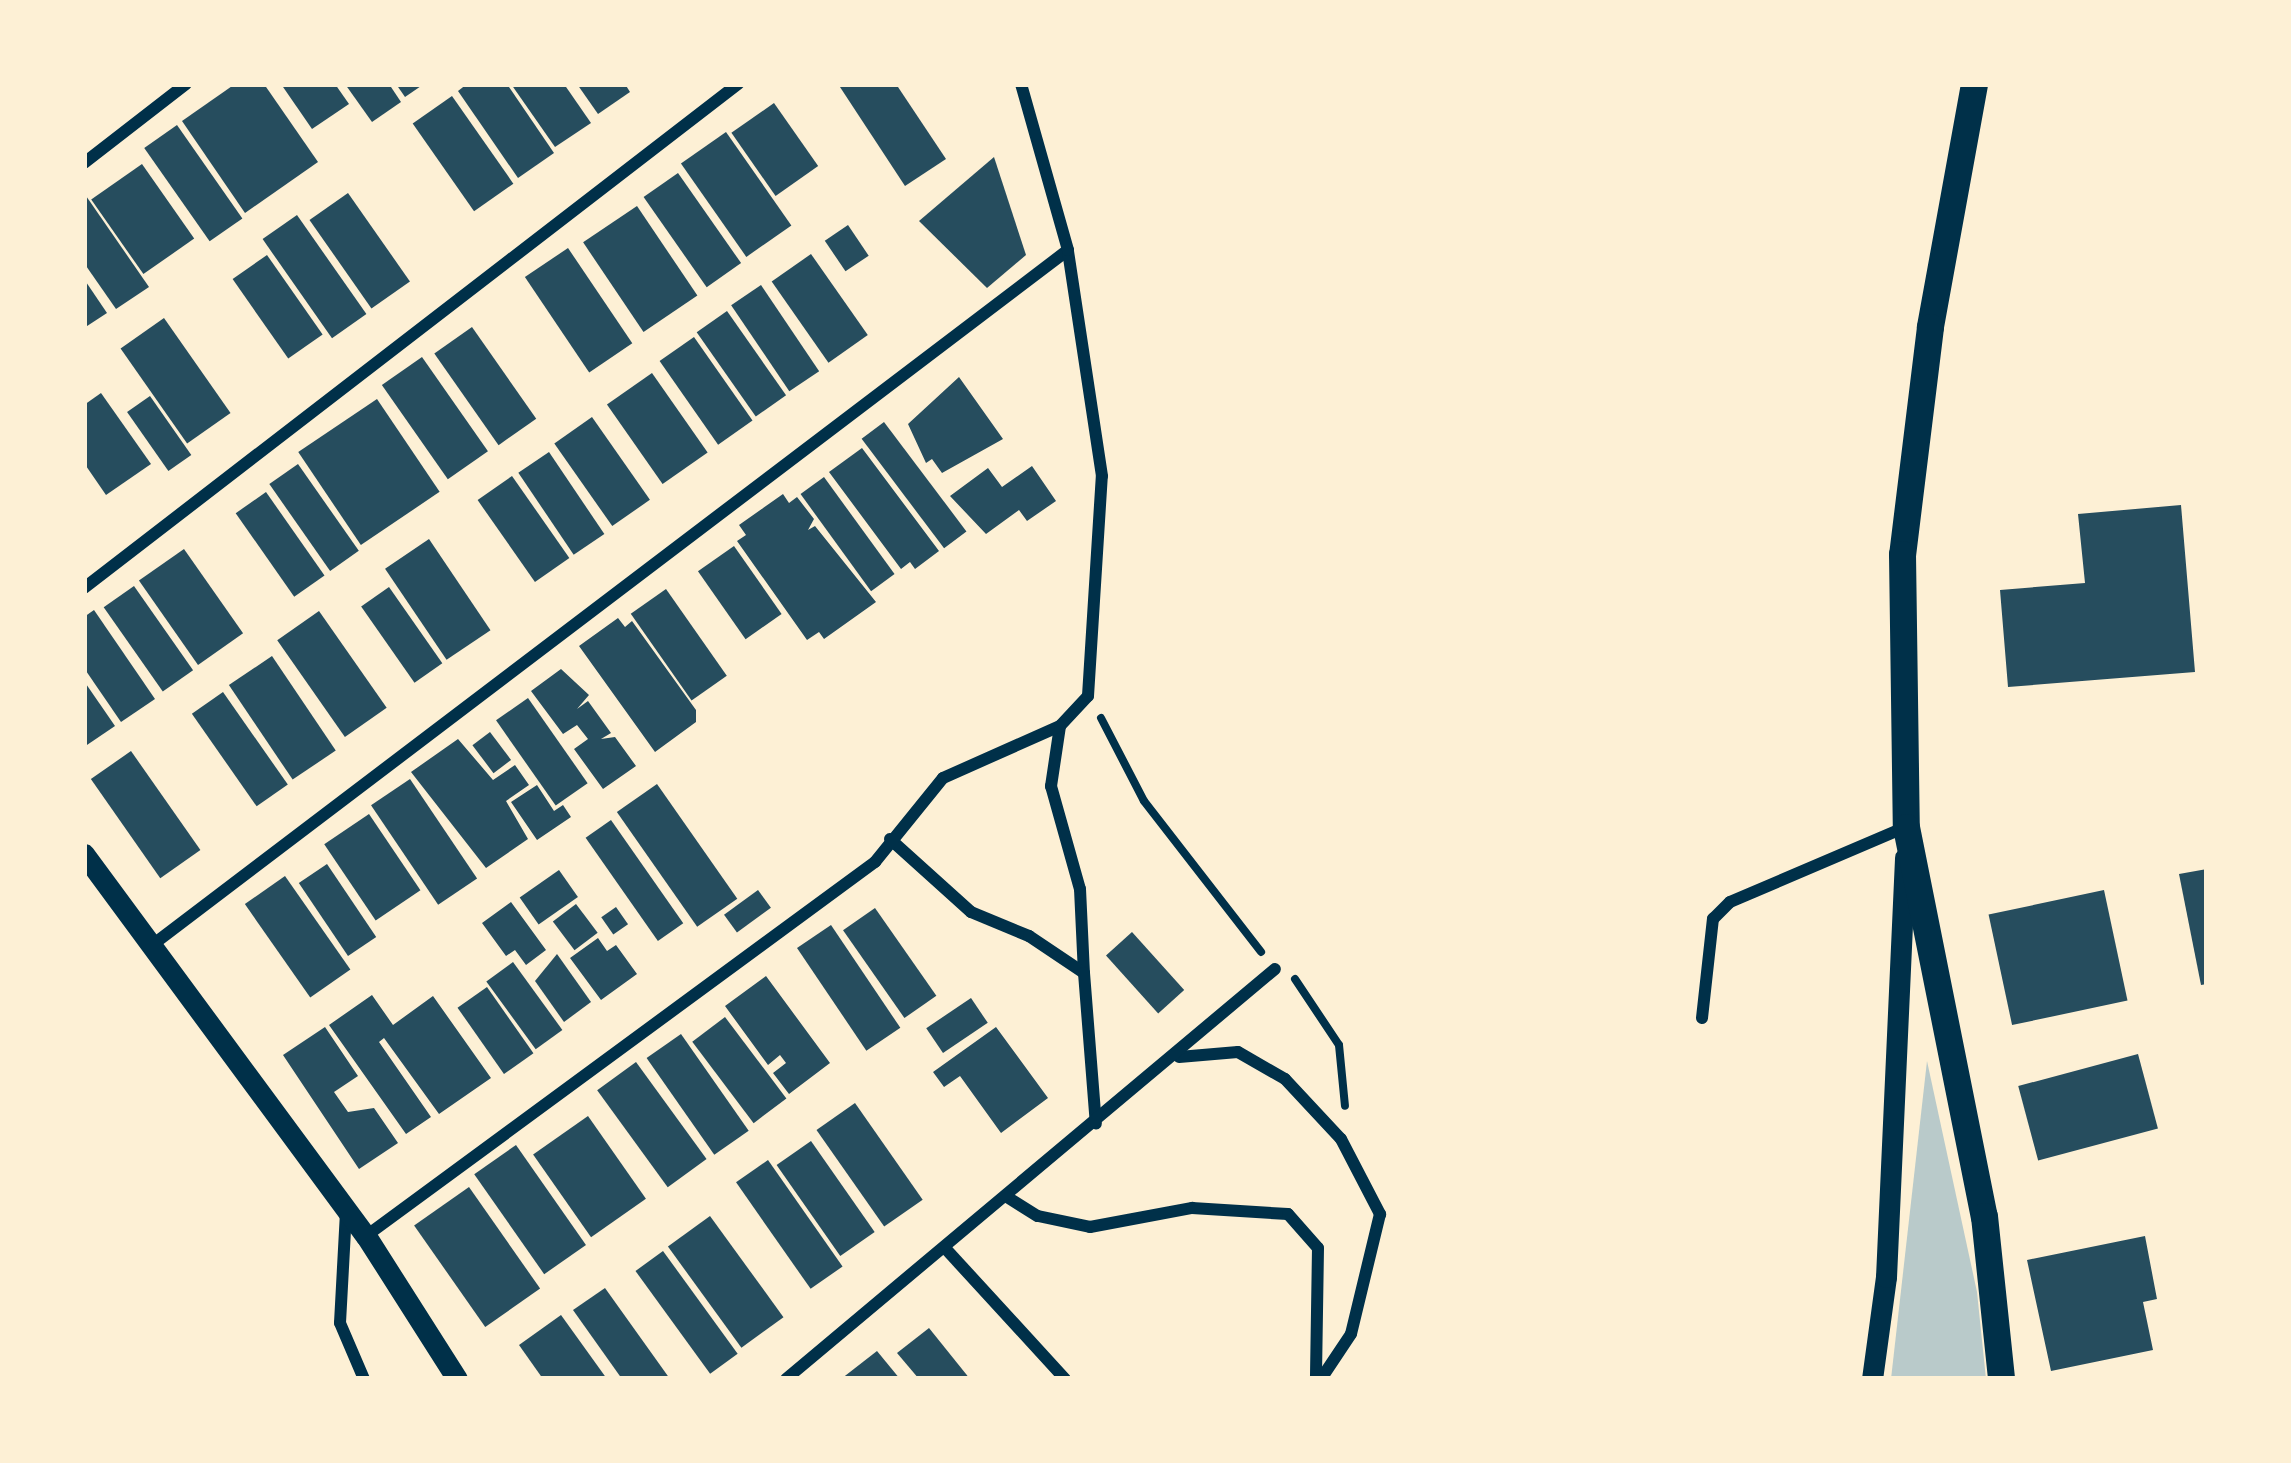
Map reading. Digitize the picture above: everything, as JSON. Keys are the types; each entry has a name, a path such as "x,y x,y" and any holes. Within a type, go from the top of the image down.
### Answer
{"main road":[{"path":"1974,84 1930,327 1902,554 1906,827 1984,1216 2000,1379"}],"street":[{"path":"84,163 186,84"},
{"path":"84,588 738,84"},
{"path":"366,1236 875,862 943,778 1060,726 1088,696 1102,476 1067,250 1021,84"},
{"path":"152,946 1067,250"},
{"path":"1060,726 1051,786 1080,889 1096,1124"},
{"path":"1702,1018 1708,938 1730,902 1906,827 1886,1277 1872,1379"},
{"path":"890,839 971,912 1029,936 1084,973"},
{"path":"84,854 366,1236 457,1379"},
{"path":"786,1379 1178,1057 1275,969"},
{"path":"1178,1057 1238,1052 1286,1078 1340,1139 1380,1214 1351,1334 1319,1379"},
{"path":"1007,1197 1038,1216 1090,1227 1192,1208 1288,1214 1318,1248 1319,1379"},
{"path":"346,1209 340,1323 364,1379"},
{"path":"945,1249 1065,1379"}],"path":[{"path":"1088,696 1144,801 1275,969 1302,982 1339,1045 1340,1139"}],"shaded area":[{"path":"1927,1061 1977,1292 1986,1379 1891,1379"}],"building":[{"path":"235,84 264,84 318,162 245,213 182,121"},
{"path":"281,84 335,84 349,104 312,129"},
{"path":"345,84 389,84 401,102 372,122"},
{"path":"396,84 424,84 405,97"},
{"path":"467,84 507,84 554,153 518,178 458,91"},
{"path":"511,84 564,84 591,123 555,147"},
{"path":"577,84 625,84 630,92 598,114"},
{"path":"838,84 896,84 946,159 905,186"},
{"path":"452,96 513,184 474,211 413,124"},
{"path":"774,103 818,166 776,196 731,133"},
{"path":"177,125 242,218 210,241 144,148"},
{"path":"726,132 791,225 746,257 681,164"},
{"path":"994,157 1026,255 987,288 919,221"},
{"path":"142,164 194,239 143,274 91,200"},
{"path":"678,173 741,263 707,287 644,197"},
{"path":"84,193 149,287 116,309 84,263"},
{"path":"348,193 410,281 371,308 309,220"},
{"path":"637,206 697,296 644,332 583,242"},
{"path":"297,215 366,314 332,338 263,239"},
{"path":"848,225 869,256 845,271 825,241"},
{"path":"568,248 632,343 589,372 525,277"},
{"path":"811,254 868,335 828,363 772,282"},
{"path":"267,255 323,334 288,359 233,279"},
{"path":"84,279 107,313 84,328"},
{"path":"761,285 819,371 789,391 731,305"},
{"path":"727,311 786,395 756,417 697,332"},
{"path":"164,318 231,413 187,443 121,348"},
{"path":"472,327 536,419 499,445 434,353"},
{"path":"694,337 753,421 718,445 660,361"},
{"path":"422,357 488,451 448,479 382,385"},
{"path":"652,373 708,452 663,484 607,405"},
{"path":"959,377 1003,439 942,473 932,459 926,463 908,424"},
{"path":"101,393 151,464 106,495 84,463 84,405"},
{"path":"150,396 191,455 168,471 127,412"},
{"path":"377,399 440,492 361,545 298,452"},
{"path":"592,417 650,500 612,526 554,443"},
{"path":"884,422 966,531 944,548 862,439"},
{"path":"862,448 939,551 915,569 910,562 901,569 829,472"},
{"path":"549,452 604,534 574,555 518,473"},
{"path":"298,464 359,551 330,571 269,484"},
{"path":"1032,466 1056,501 1027,521 1019,510 986,534 950,496 988,468 1002,487"},
{"path":"512,476 569,558 535,582 478,500"},
{"path":"824,477 895,574 871,591 801,494"},
{"path":"266,492 325,576 294,597 236,513"},
{"path":"783,494 789,503 797,497 814,519 808,530 815,526 876,602 824,639 819,632 807,640 737,541 746,535 739,525"},
{"path":"2181,505 2195,672 2008,687 2000,590 2085,583 2078,514"},
{"path":"429,539 491,630 447,660 385,569"},
{"path":"734,546 782,614 746,639 698,571"},
{"path":"184,549 243,633 198,665 139,581"},
{"path":"134,586 193,670 163,692 104,607"},
{"path":"389,587 442,663 414,683 361,607"},
{"path":"666,589 727,676 692,700 631,614"},
{"path":"94,610 155,699 121,722 84,668 84,617"},
{"path":"319,611 387,708 345,737 277,640"},
{"path":"618,618 625,627 632,621 696,710 696,722 655,752 579,646"},
{"path":"272,656 336,751 293,780 229,685"},
{"path":"561,669 589,695 577,709 588,701 611,733 601,739 615,737 636,766 603,789 574,749 588,739 577,725 563,734 531,691"},
{"path":"84,681 115,726 84,747"},
{"path":"223,692 288,785 257,806 192,714"},
{"path":"528,698 588,783 556,806 496,720"},
{"path":"490,732 511,760 493,773 472,745"},
{"path":"458,739 493,780 515,765 529,785 506,801 528,839 486,868 411,772"},
{"path":"131,751 200,850 160,878 91,779"},
{"path":"410,779 477,878 438,905 371,805"},
{"path":"657,784 737,899 697,927 617,812"},
{"path":"537,785 554,811 563,805 571,817 537,840 511,802"},
{"path":"369,814 420,890 376,920 324,844"},
{"path":"611,820 683,923 658,941 586,838"},
{"path":"327,864 376,937 348,956 299,883"},
{"path":"2207,869 2207,984 2201,985 2179,874"},
{"path":"559,870 578,897 539,925 520,898"},
{"path":"285,876 350,969 310,997 245,904"},
{"path":"758,890 771,908 737,932 724,915"},
{"path":"2104,890 2127,1001 2012,1025 1989,915"},
{"path":"511,902 546,950 526,965 515,950 506,956 482,923"},
{"path":"576,904 598,933 575,950 553,921"},
{"path":"616,907 628,924 613,935 601,917"},
{"path":"875,908 936,996 904,1018 843,930"},
{"path":"831,925 900,1028 866,1051 797,948"},
{"path":"1132,932 1184,990 1158,1013 1106,955"},
{"path":"598,938 607,951 616,945 637,974 601,1000 570,958"},
{"path":"557,954 591,1002 564,1022 535,981"},
{"path":"513,962 562,1030 536,1049 486,981"},
{"path":"766,976 830,1063 789,1094 773,1073 786,1063 780,1055 768,1065 725,1006"},
{"path":"487,987 533,1053 504,1074 458,1008"},
{"path":"372,995 393,1025 433,996 491,1078 439,1114 384,1038 379,1042 431,1117 406,1134 329,1025"},
{"path":"971,998 988,1023 943,1053 926,1028"},
{"path":"725,1017 786,1098 754,1123 692,1042"},
{"path":"325,1027 358,1076 334,1092 348,1112 374,1108 398,1143 359,1169 283,1055"},
{"path":"996,1027 1048,1098 1001,1133 960,1076 944,1087 933,1072"},
{"path":"681,1034 749,1131 714,1155 647,1058"},
{"path":"2138,1054 2158,1128 2038,1160 2018,1086"},
{"path":"636,1062 707,1159 668,1187 597,1090"},
{"path":"855,1103 923,1200 884,1227 816,1130"},
{"path":"588,1116 646,1199 591,1237 533,1154"},
{"path":"811,1141 875,1232 840,1256 777,1165"},
{"path":"516,1145 586,1245 544,1274 474,1174"},
{"path":"768,1160 843,1266 811,1289 736,1182"},
{"path":"469,1187 540,1289 485,1327 414,1225"},
{"path":"710,1216 783,1317 741,1348 668,1247"},
{"path":"2145,1236 2157,1299 2143,1302 2153,1350 2051,1371 2027,1260"},
{"path":"663,1251 738,1354 710,1374 635,1271"},
{"path":"605,1288 670,1379 622,1379 573,1310"},
{"path":"561,1315 607,1379 543,1379 519,1345"},
{"path":"929,1328 970,1379 919,1379 897,1353"},
{"path":"877,1351 900,1379 841,1379"}]}
